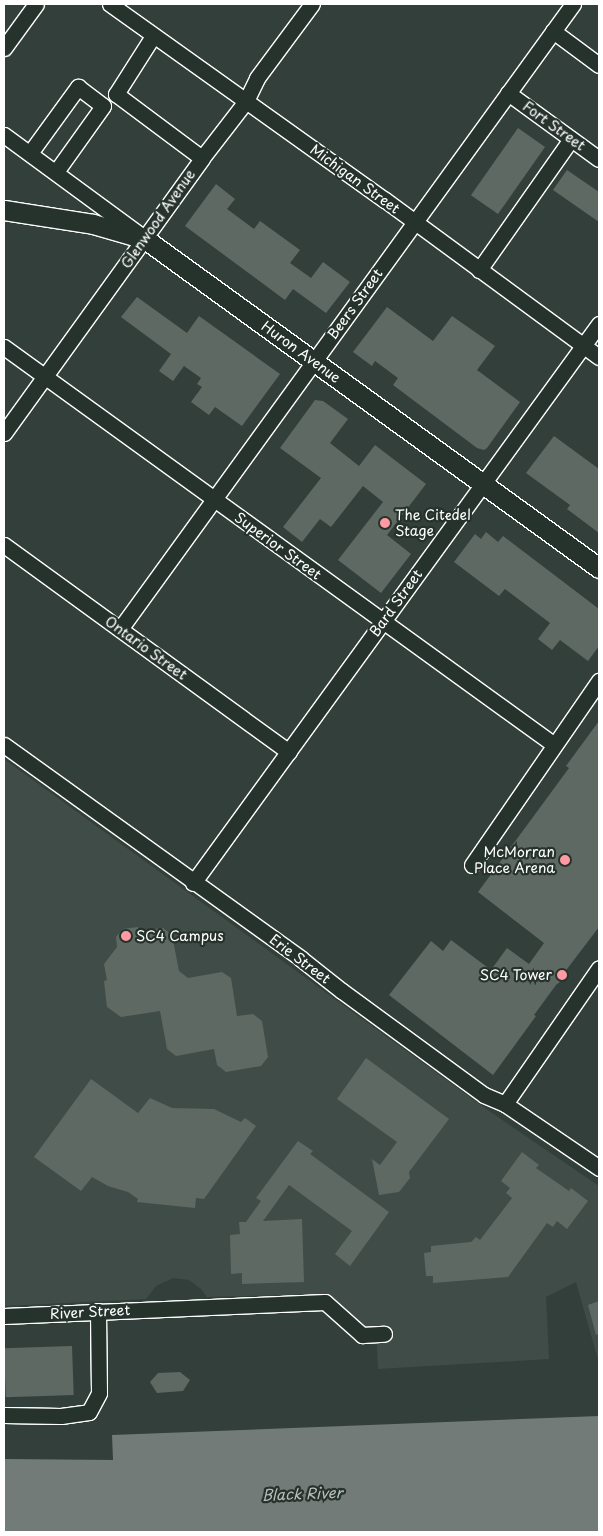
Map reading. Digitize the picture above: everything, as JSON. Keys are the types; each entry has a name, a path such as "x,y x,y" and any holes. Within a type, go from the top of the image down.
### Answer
{"main road":[{"path":"4,210 93,224 145,239"},
{"name":"Huron Avenue","path":"145,239 599,568"}],"street":[{"path":"4,48 36,4"},
{"name":"Michigan Street","path":"110,4 246,100 599,357"},
{"name":"Glenwood Avenue","path":"4,433 246,100 257,78 312,4"},
{"name":"Beers Street","path":"120,629 312,361 574,4"},
{"path":"553,31 599,65"},
{"path":"153,36 116,94 202,158"},
{"path":"30,153 78,87 103,106 56,172"},
{"name":"Fort Street","path":"508,93 599,159"},
{"name":"Huron Avenue","path":"4,134 145,239"},
{"path":"479,270 570,139"},
{"name":"Bard Street","path":"193,883 599,324"},
{"name":"Superior Street","path":"4,347 382,622 554,744"},
{"name":"Ontario Street","path":"4,545 289,752"},
{"path":"472,865 599,681"},
{"name":"Erie Street","path":"4,745 193,883 300,958 484,1095 505,1104 599,1168"},
{"path":"505,1104 599,968"},
{"name":"River Street","path":"4,1316 325,1302 362,1335 384,1334"},
{"path":"4,1415 61,1416 89,1412 99,1394 98,1311"}],"shaded area":[{"name":"SC4 Campus","path":"4,759 492,1113 599,1186 599,1363 576,1282 546,1297 549,1359 378,1369 376,1328 367,1327 325,1294 207,1297 201,1289 189,1280 173,1278 156,1286 146,1299 4,1306"}],"water":[{"name":"Black River","path":"599,1416 599,1532 4,1532 4,1459 113,1460 112,1435"}],"building":[{"path":"518,128 545,147 498,214 471,195"},
{"path":"567,170 599,192 599,222 553,190"},
{"path":"216,184 235,199 227,209 254,229 260,221 300,250 290,263 311,278 323,262 350,282 326,313 293,289 285,300 185,226"},
{"path":"137,297 187,333 199,316 280,374 242,426 215,407 209,415 191,402 202,387 197,384 201,378 184,366 173,381 159,371 171,354 121,317"},
{"path":"387,307 433,341 452,316 495,346 477,370 520,402 487,448 484,450 477,448 393,385 398,378 375,361 372,366 353,352"},
{"path":"315,400 323,401 348,419 330,443 359,466 375,445 426,484 387,535 411,554 381,593 338,560 383,502 363,486 331,527 320,519 302,542 283,527 321,478 280,448"},
{"path":"554,436 599,469 599,533 567,509 570,505 526,473"},
{"path":"486,532 498,542 503,536 599,609 599,646 588,661 560,640 552,650 538,639 550,623 505,589 499,596 454,562 475,534 481,539"},
{"path":"599,721 599,927 564,973 566,977 556,985 493,1075 389,995 431,941 443,951 451,940 491,970 507,948 529,964 544,943 478,892 569,768 566,766"},
{"path":"138,927 138,931 163,928 172,935 179,971 188,978 222,972 231,978 237,1016 253,1014 262,1021 268,1057 261,1066 226,1072 217,1065 214,1049 176,1056 167,1049 160,1011 121,1017 107,1007 104,981 107,980 104,964 117,947 116,937 123,929"},
{"path":"366,1058 449,1119 409,1172 410,1178 399,1192 379,1195 372,1159 380,1165 397,1142 337,1099"},
{"path":"91,1079 138,1113 150,1098 172,1108 214,1109 241,1122 245,1118 256,1126 204,1199 196,1198 195,1208 137,1202 138,1199 128,1192 108,1186 92,1177 81,1191 34,1157"},
{"path":"298,1141 313,1151 310,1154 389,1212 350,1266 335,1254 352,1231 289,1185 263,1221 302,1219 304,1282 242,1284 242,1273 231,1274 230,1235 240,1234 239,1222 246,1222 261,1201 256,1198"},
{"path":"522,1152 539,1165 536,1168 569,1191 571,1188 588,1201 567,1229 557,1221 553,1227 547,1223 508,1277 433,1283 433,1276 426,1276 424,1253 431,1252 431,1246 471,1242 476,1237 480,1240 512,1198 506,1193 510,1188 501,1181"},
{"path":"599,1301 599,1334 596,1335 588,1305"},
{"path":"72,1346 74,1395 6,1397 4,1348"},
{"path":"180,1372 190,1380 183,1391 157,1393 150,1382 158,1373"}],"place":[{"name":"The Citedel Stage","path":"385,523"},
{"name":"McMorran Place Arena","path":"565,860"},
{"name":"SC4 Campus","path":"126,936"},
{"name":"SC4 Tower","path":"562,975"}]}
